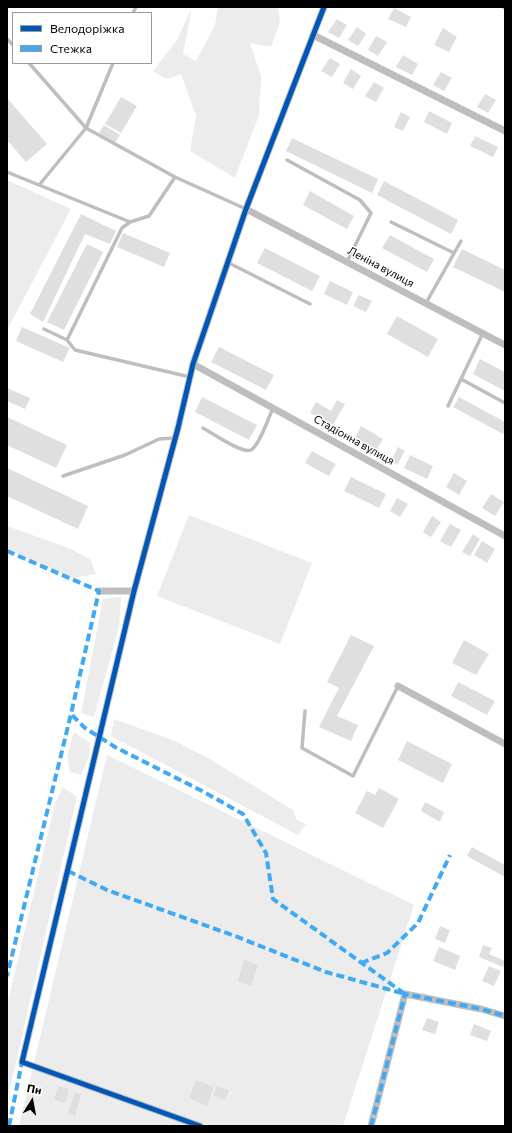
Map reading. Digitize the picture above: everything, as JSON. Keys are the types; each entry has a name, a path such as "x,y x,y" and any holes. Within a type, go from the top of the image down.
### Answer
{"street":[{"path":"200,1126 22,1062 134,591 193,364 246,209 324,7"},
{"path":"313,35 505,131"},
{"name":"Леніна вулиця","path":"246,209 505,345"},
{"name":"Стадіонна вулиця","path":"193,364 505,536"},
{"path":"99,591 134,591"},
{"path":"398,686 505,744"},
{"path":"371,1126 405,994 505,1016"}],"lane":[{"path":"30,64 86,128 175,177 246,209"},
{"path":"40,184 86,128 113,64"},
{"path":"287,160 360,200 371,213 347,262"},
{"path":"7,172 40,184 130,222"},
{"path":"67,340 122,228 130,222 149,216 175,177"},
{"path":"391,222 454,253"},
{"path":"426,303 461,241"},
{"path":"228,262 310,304"},
{"path":"44,329 67,340 75,350 190,377"},
{"path":"448,406 483,333"},
{"path":"461,379 505,403"},
{"path":"203,428 243,451 251,450 257,444 273,408"},
{"path":"63,476 125,455 159,439 175,438"},
{"path":"305,711 302,748 354,776 398,686"}],"shaded area":[{"path":"192,7 183,54 196,61 215,25 218,7 278,7 280,22 271,47 250,43 261,76 259,115 235,178 190,151 196,116 181,74 166,79 153,71 177,40"},
{"path":"278,7 309,7 309,8"},
{"path":"7,180 71,209 7,330"},
{"path":"189,515 312,563 280,644 157,596"},
{"path":"7,526 71,549 91,560 96,574 73,578 7,549"},
{"path":"121,597 119,627 94,717 81,713 103,599"},
{"path":"114,719 175,741 208,758 293,810 297,820 306,824 298,835 111,736"},
{"path":"74,732 90,743 89,757 81,775 70,772 67,756"},
{"path":"107,755 414,905 343,1126 19,1126"},
{"path":"63,787 77,797 7,1102 7,1006 55,803"}],"building":[{"path":"394,8 411,17 406,27 388,19"},
{"path":"337,19 347,25 339,38 328,32"},
{"path":"357,27 366,34 358,46 348,40"},
{"path":"443,28 457,37 449,52 434,45"},
{"path":"376,36 387,42 378,56 368,50"},
{"path":"403,55 418,64 412,75 396,67"},
{"path":"330,58 340,64 332,77 321,71"},
{"path":"351,69 361,76 353,89 343,83"},
{"path":"441,72 452,78 444,91 433,85"},
{"path":"374,82 384,88 376,102 365,96"},
{"path":"485,94 496,100 488,113 477,107"},
{"path":"121,97 137,106 121,133 105,124"},
{"path":"7,98 47,144 26,162 7,140"},
{"path":"429,111 452,123 447,134 424,122"},
{"path":"401,112 410,117 403,131 394,127"},
{"path":"104,125 120,135 115,143 99,133"},
{"path":"475,136 498,147 493,157 470,146"},
{"path":"292,138 378,179 372,193 286,151"},
{"path":"384,181 458,220 451,234 377,195"},
{"path":"310,191 354,216 347,229 303,205"},
{"path":"81,214 116,231 110,244 85,234 43,322 30,314"},
{"path":"123,233 170,253 164,267 117,247"},
{"path":"390,235 434,259 427,272 382,248"},
{"path":"87,244 103,252 64,330 47,322"},
{"path":"265,248 320,276 312,291 257,263"},
{"path":"462,249 505,270 505,292 453,267"},
{"path":"330,281 353,292 347,305 324,294"},
{"path":"359,295 372,301 366,312 353,306"},
{"path":"397,316 438,339 428,357 387,334"},
{"path":"22,327 70,348 63,362 16,341"},
{"path":"219,347 274,375 266,390 211,362"},
{"path":"480,359 505,372 505,391 473,374"},
{"path":"7,388 30,398 25,409 7,401"},
{"path":"202,397 257,425 249,440 195,412"},
{"path":"459,397 505,422 503,434 453,407"},
{"path":"337,400 345,404 333,425 310,413 316,402 331,411"},
{"path":"7,417 67,445 56,468 7,445"},
{"path":"361,426 383,439 376,450 355,438"},
{"path":"398,447 405,451 397,465 391,461"},
{"path":"312,451 336,464 329,476 305,463"},
{"path":"410,455 433,466 427,479 404,468"},
{"path":"7,468 88,506 78,529 7,496"},
{"path":"454,473 467,481 459,495 446,487"},
{"path":"351,477 386,494 379,508 344,491"},
{"path":"491,494 504,502 495,516 482,508"},
{"path":"397,498 408,504 400,517 390,511"},
{"path":"432,516 441,522 431,537 423,532"},
{"path":"450,524 461,530 451,547 440,541"},
{"path":"473,534 480,539 470,556 462,552"},
{"path":"482,541 495,549 487,563 474,555"},
{"path":"351,635 374,646 337,716 358,725 351,741 319,727 339,688 327,682"},
{"path":"464,640 489,654 476,675 452,663"},
{"path":"458,682 495,701 487,715 451,696"},
{"path":"407,741 452,764 443,783 398,760"},
{"path":"379,788 399,799 383,828 355,813 367,791 375,795"},
{"path":"425,802 444,812 440,822 421,811"},
{"path":"472,847 505,865 505,877 467,856"},
{"path":"440,926 450,930 445,943 435,939"},
{"path":"483,945 492,948 489,954 505,961 503,967 479,957"},
{"path":"439,947 460,956 455,970 433,961"},
{"path":"244,960 258,965 251,986 238,981"},
{"path":"489,966 501,971 494,986 482,981"},
{"path":"427,1018 439,1022 435,1034 422,1030"},
{"path":"474,1024 491,1031 487,1041 470,1035"},
{"path":"196,1080 214,1087 207,1106 189,1098"},
{"path":"58,1086 69,1089 65,1103 54,1100"},
{"path":"217,1086 229,1090 225,1100 213,1095"},
{"path":"75,1092 81,1094 75,1116 68,1113"}],"marked path":[{"path":"7,551 99,591 71,714 7,976"},
{"path":"68,871 107,890 235,936 326,972 405,994 273,899 266,853 243,814 204,792 115,747 85,728 71,714"},
{"path":"361,963 387,953 418,923 450,855"},
{"path":"371,1126 405,994 481,1009 505,1016"},
{"path":"9,1126 22,1062 25,1063"}],"cycle path":[{"path":"200,1126 22,1062 134,591 178,428 193,364 246,209 324,7"}]}
